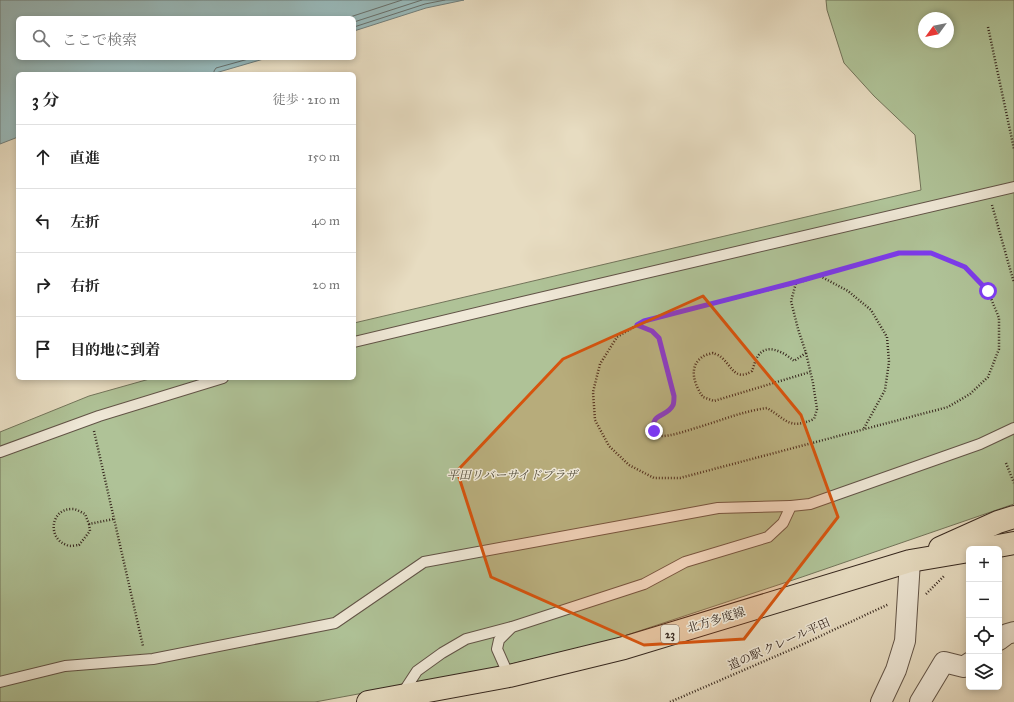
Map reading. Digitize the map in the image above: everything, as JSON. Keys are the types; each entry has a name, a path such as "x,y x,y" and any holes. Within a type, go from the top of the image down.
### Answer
{"main road":[{"path":"910,561 998,522 1014,517"},
{"path":"998,546 1014,543"},
{"name":"北方多度線","path":"368,702 509,676 624,648 910,561 966,552"}],"street":[{"path":"881,702 896,670 904,641 910,561"},
{"path":"1002,638 1014,632"},
{"path":"920,702 944,662 964,667 966,665"}],"lane":[{"path":"356,342 553,294 1014,187"},
{"path":"0,452 91,419 217,380"},
{"path":"0,682 65,666 146,660 335,623 424,562 718,508 810,504 980,444 1014,428"},
{"path":"401,696 417,671 442,653 466,639 512,627 644,584 685,562 768,537 783,523 791,506"},
{"path":"509,676 497,649 499,640 512,627"}],"path":[{"path":"988,27 1014,149"},
{"path":"989,193 1014,282"},
{"path":"899,253 931,253 965,267 988,291 999,318 999,349 988,377 970,394 948,407 680,478 654,478 629,465 609,446 595,420 592,392 600,364 617,337 644,321 820,276 899,253"},
{"path":"820,276 848,291 871,310 887,337 889,362 884,390 863,430"},
{"path":"637,325 652,331 659,338 674,396 673,405 666,413 656,418 653,424 654,431 657,436 665,437 752,410 767,408 796,425 814,418 817,409 806,352 791,301 796,282"},
{"path":"806,352 794,361 786,354 766,349 759,354 752,371 742,375 735,373 722,358 713,352 701,357 694,366 695,381 703,397 714,401 810,372"},
{"path":"91,419 146,660"},
{"path":"1006,463 1014,484"},
{"path":"74,509 85,514 89,524 90,531 79,545 68,546 58,541 53,530 54,519 62,511 74,509"},
{"path":"89,524 114,519"},
{"path":"922,596 928,593 945,576 952,572"},
{"name":"道の駅 クレール平田","path":"670,702 797,647 891,603"}],"highlighted area":[{"path":"703,296 801,415 838,517 744,639 644,645 491,577 457,471 563,359"}],"green space":[{"name":"平田リバーサイドプラザ","path":"826,0 1014,0 1014,504 802,577 612,640 482,671 315,702 0,702 0,432 89,396 146,380 356,380 356,323 921,190 915,135 874,96 844,63 827,10"}],"water":[{"path":"0,0 464,0 426,8 356,30 356,16 16,16 16,60 260,60 219,72 16,72 16,138 0,144"}],"route":[{"path":"654,431 653,424 656,418 666,413 673,405 674,396 659,338 652,331 637,325 644,321 820,276 899,253 931,253 965,267 988,291"}]}
